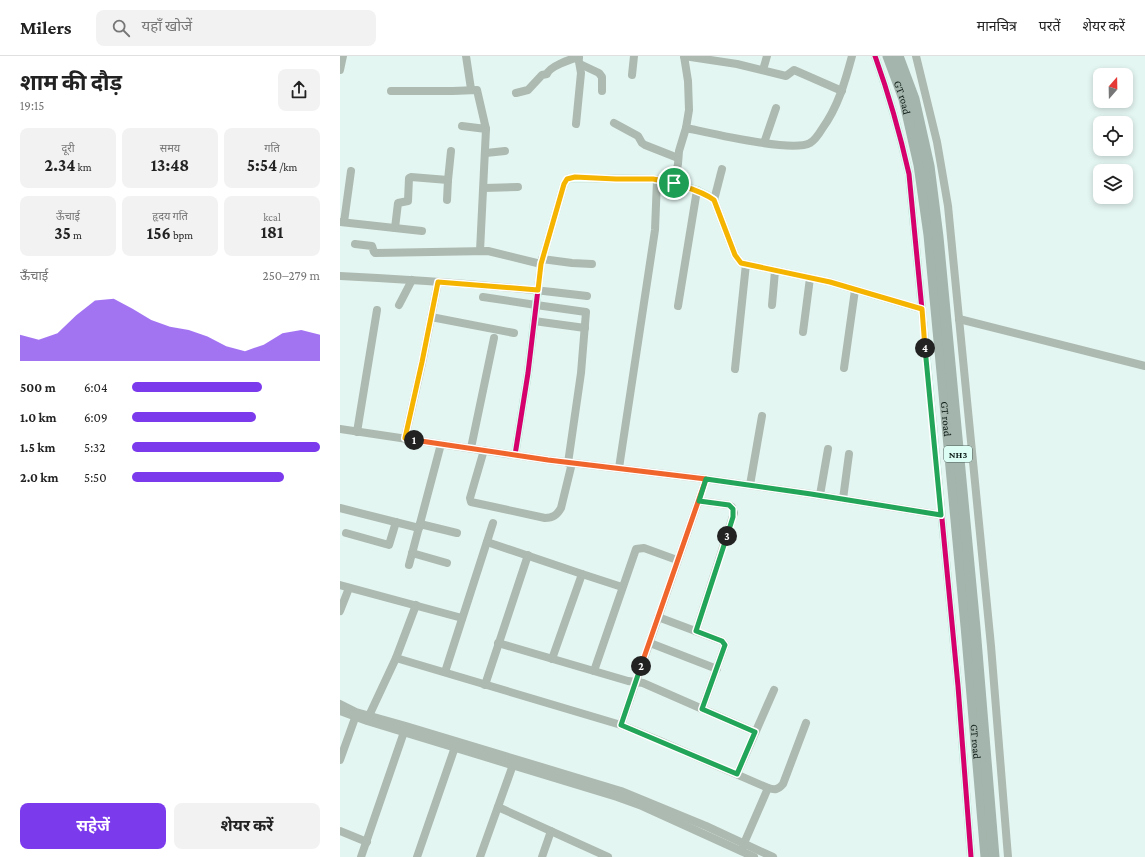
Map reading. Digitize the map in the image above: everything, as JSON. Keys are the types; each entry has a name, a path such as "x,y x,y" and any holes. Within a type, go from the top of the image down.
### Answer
{"highway":[{"name":"GT road","path":"888,56 904,99 919,165 929,235 966,619 986,857"},
{"name":"GT road","path":"898,56 914,99 927,159 938,237 975,628 994,857"}],"street":[{"path":"340,70 343,56"},
{"path":"466,56 471,90"},
{"path":"632,75 634,56"},
{"path":"674,183 680,147 686,128 689,110 689,94 684,56 715,60 786,76 792,70 842,91"},
{"path":"764,70 767,56"},
{"path":"686,128 764,143 794,146 804,145 811,142 816,138 833,113 842,91 852,56"},
{"path":"875,56 887,89 899,131 908,174 958,686 971,857"},
{"path":"916,56 937,142 948,206 991,646 1008,857"},
{"path":"516,92 528,90 542,75 547,74 549,70 566,60 579,59 601,74 602,91"},
{"path":"576,124 581,73 579,59"},
{"path":"391,90 453,91 475,89 478,91 486,129 480,251"},
{"path":"764,143 776,108"},
{"path":"614,123 638,136 645,145 678,158"},
{"path":"462,126 486,129"},
{"path":"447,200 451,151"},
{"path":"486,153 505,151"},
{"path":"714,200 722,169"},
{"path":"351,171 342,222 422,231"},
{"path":"516,455 528,372 541,261 564,184 567,179 575,177 658,180 697,190 714,200 738,260 746,264 810,278 922,309"},
{"path":"396,228 398,203 408,201 410,178 448,180"},
{"path":"619,468 655,230 658,180"},
{"path":"484,188 518,186"},
{"path":"678,306 697,190"},
{"path":"355,244 372,246 375,253 480,251 541,261 592,264"},
{"path":"735,369 746,264"},
{"path":"772,305 776,271"},
{"path":"340,276 538,290 587,296"},
{"path":"803,332 810,278"},
{"path":"399,305 412,280"},
{"path":"405,438 438,282"},
{"path":"844,368 855,290"},
{"path":"483,296 585,311 586,315 581,373 570,463 561,508 558,513 554,516 545,518 471,502 470,498 484,450"},
{"path":"357,432 377,310"},
{"path":"431,317 514,333"},
{"path":"959,319 1145,366"},
{"path":"534,321 585,328"},
{"path":"471,448 494,338"},
{"path":"750,485 762,416"},
{"path":"340,429 570,463 706,479 820,495 941,515"},
{"path":"409,565 441,444"},
{"path":"820,495 828,449"},
{"path":"843,499 849,454"},
{"path":"621,725 706,479"},
{"path":"696,631 734,513 732,507 729,505 699,501"},
{"path":"340,508 396,522 457,533"},
{"path":"346,533 389,545 396,522"},
{"path":"445,672 493,523"},
{"path":"487,542 622,587"},
{"path":"594,671 634,552 638,548 644,548 677,560"},
{"path":"412,553 448,564"},
{"path":"484,685 528,555"},
{"path":"552,659 582,574"},
{"path":"340,585 462,618"},
{"path":"340,611 349,588"},
{"path":"368,719 396,658 416,605"},
{"path":"658,617 722,641 725,645 702,709"},
{"path":"498,643 628,682 643,683 755,732"},
{"path":"650,643 717,669"},
{"path":"396,658 621,725 768,788 776,790 783,784 806,722"},
{"path":"737,774 774,690"},
{"path":"340,704 368,719 404,732 455,748 514,762"},
{"path":"340,711 355,718 368,719 514,762 642,806 742,847 772,857"},
{"path":"340,760 355,718"},
{"path":"361,857 404,732"},
{"path":"417,857 455,748"},
{"path":"480,857 514,762"},
{"path":"742,847 768,788"},
{"path":"498,807 608,857"},
{"path":"340,831 366,842"},
{"path":"542,857 551,832"},
{"path":"742,847 754,857"}],"cycle path":[{"path":"875,56 894,115 909,174 958,686 971,857"},
{"path":"515,455 528,373 541,264 564,184 569,178 653,179 674,183 697,190 714,200 735,255 741,263 830,282 921,309"}],"route":[{"path":"674,183 653,179 575,177 567,179 564,184 541,264 538,290 438,282 405,438 548,460 706,479 621,725 737,774 755,732 702,709 725,645 722,641 696,631 734,513 732,507 729,505 699,501 706,479 941,515 922,309 830,282 741,263 735,255 714,200 697,190 674,183"}]}
